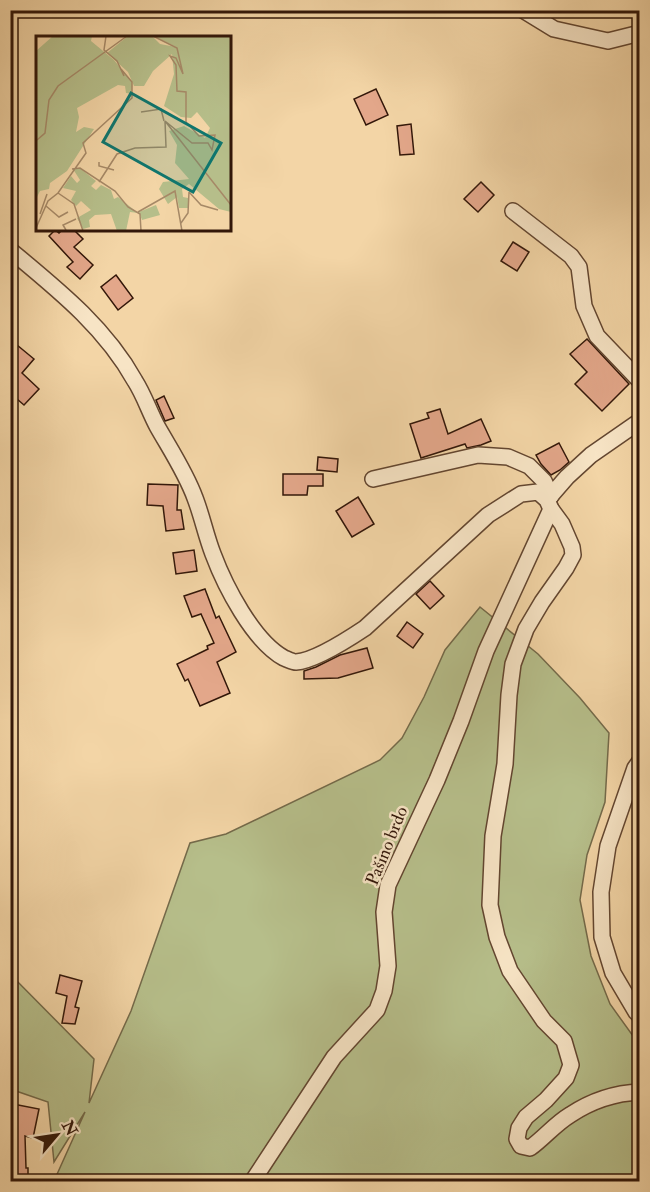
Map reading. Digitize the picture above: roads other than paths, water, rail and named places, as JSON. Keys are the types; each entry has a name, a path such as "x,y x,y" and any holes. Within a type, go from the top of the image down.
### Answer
{"street":[{"path":"523,10 554,29 608,41 639,33"},
{"path":"513,211 571,256 579,267 584,306 597,336 639,381"},
{"path":"10,250 81,311 121,358 136,382 195,497 213,555 230,592 253,629 266,645 282,657 295,662 311,657 344,642 365,628 488,515 509,500 521,494 538,492 550,502"},
{"name":"Pašino brdo","path":"252,1182 334,1057 377,1010 384,991 388,966 384,912 388,885 449,750 486,651 550,502 567,477 591,455 639,420"},
{"path":"373,479 478,455 508,457 529,466 544,481 550,502 572,547 573,555 526,629 513,664 505,764 493,836 490,904 497,937 510,971 544,1021 564,1041 571,1065 566,1078 526,1117 519,1128 517,1139 521,1146 530,1148 568,1116 594,1101 620,1093 639,1092"},
{"path":"639,761 608,846 602,892 602,937 613,973 639,1016"}]}
